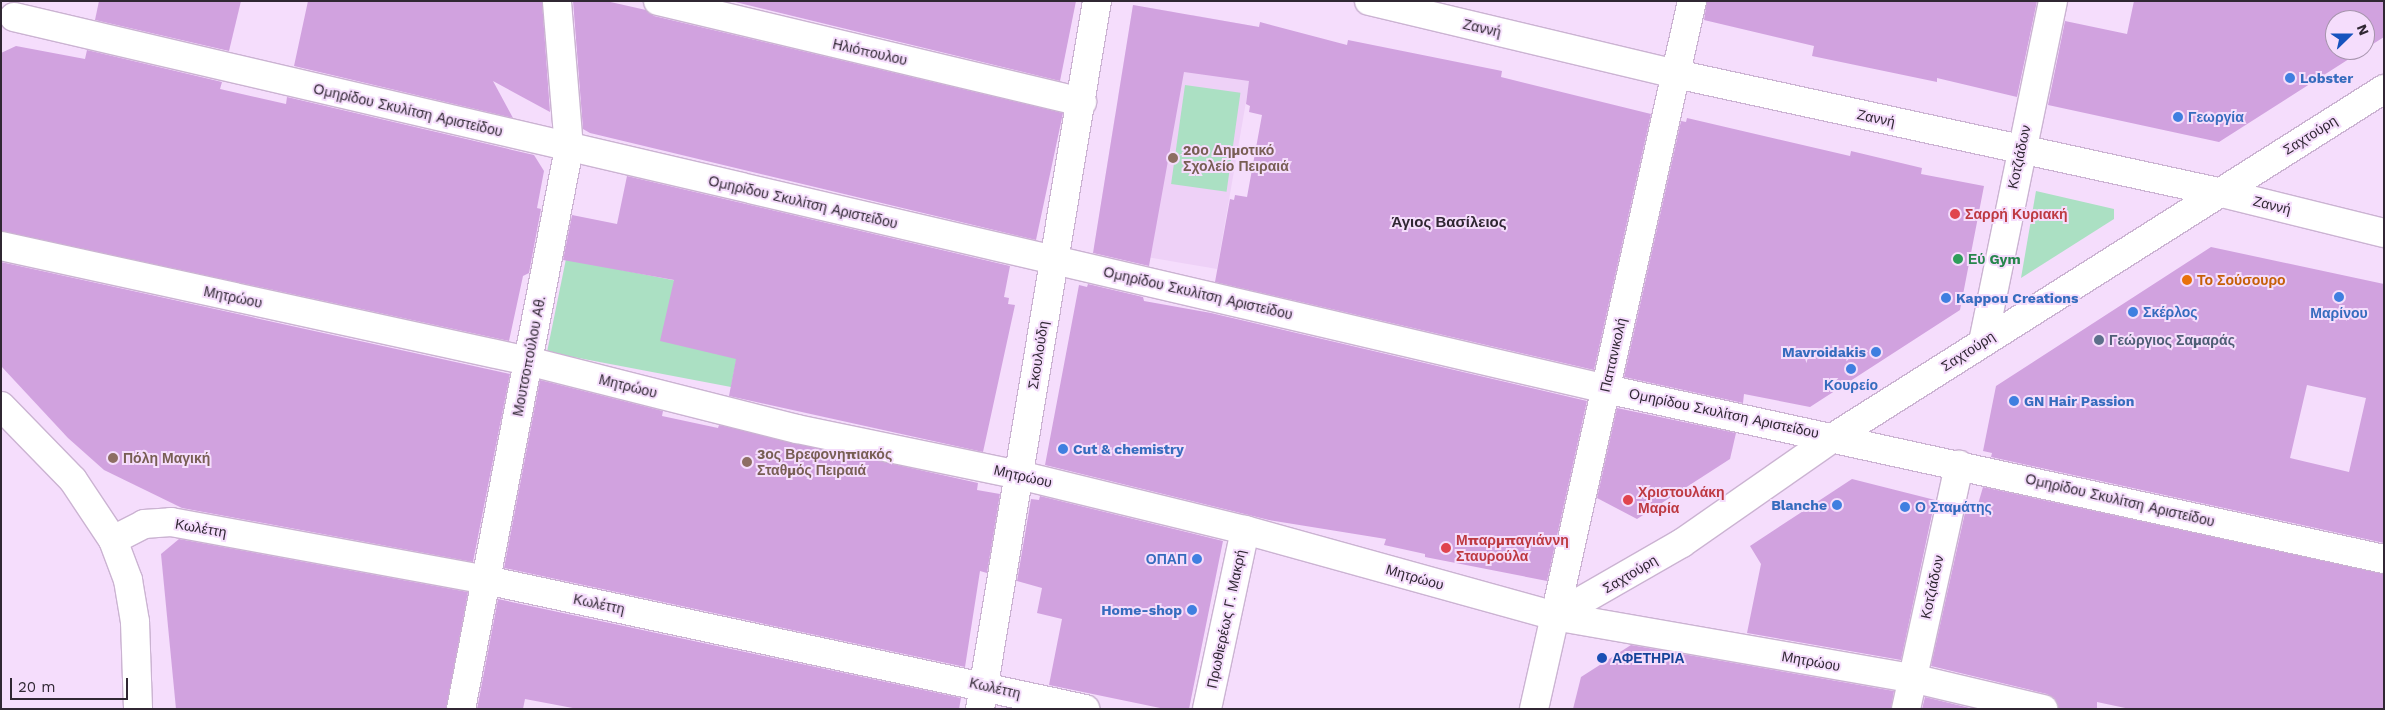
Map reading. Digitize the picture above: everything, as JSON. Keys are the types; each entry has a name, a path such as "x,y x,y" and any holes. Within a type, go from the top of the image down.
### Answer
{"street":[{"path":"8,20 41,1"},
{"name":"Μουτσοπούλου Αθ.","path":"461,709 569,148 558,1"},
{"name":"Ηλιόπουλου","path":"658,1 1082,102"},
{"name":"Σκουλούδη","path":"982,697 1019,475 1052,259 1082,102 1097,1"},
{"name":"Ζαννή","path":"1370,1 1676,74 2218,192 2384,233"},
{"name":"Παπανικολή","path":"1534,709 1692,1"},
{"name":"Κοτζιάδων","path":"1982,342 2020,148 2053,1"},
{"name":"Ομηρίδου Σκυλίτση Αριστείδου","path":"8,20 1052,259 1606,389 1834,437 2384,559"},
{"name":"Σαχτούρη","path":"1555,616 1682,543 1834,437 2218,192 2384,89"},
{"name":"Μητρώου","path":"1,246 528,361 796,429 1019,475 1245,530 1555,616 1912,678 2043,709"},
{"path":"1,406 73,480 114,540 128,580 135,622 138,709"},
{"name":"Κοτζιάδων","path":"1906,709 1959,465"},
{"name":"Κωλέττη","path":"114,540 144,524 172,522 486,580 982,697 1085,709"},
{"name":"Πρωθιερέως Γ. Μακρή","path":"1206,709 1245,530"}],"shaded area":[{"name":"20ο Δημοτικό Σχολείο Πειραιά","path":"1133,5 1174,12 1191,20 1192,15 1259,27 1217,269 1094,248 1115,116 1120,116 1123,98 1118,97"}],"green space":[{"path":"1185,85 1240,93 1227,192 1171,184"},
{"path":"2036,191 2114,209 2114,219 2021,278"},
{"path":"566,259 728,291 742,331 731,387 547,352"}],"building":[{"path":"99,1 241,1 229,51 95,20"},
{"path":"308,1 542,1 550,112 493,81 513,118 294,66"},
{"path":"573,1 606,1 646,10 654,16 1063,113 1036,240 590,133 583,129"},
{"path":"731,1 1076,1 1060,81"},
{"path":"1707,1 2037,1 2017,97 1937,78 1937,82 1812,56 1814,46 1704,20"},
{"path":"2134,1 2384,1 2384,37 2375,43 2375,10 2325,10 2325,60 2347,60 2219,142 2048,105 2065,21 2127,34"},
{"path":"1133,5 1259,27 1260,22 1347,45 1348,40 1502,71 1501,77 1651,114 1594,370 1215,282 1230,199 1234,200 1235,195 1247,197 1262,115 1249,112 1250,106 1246,104 1249,81 1184,72 1149,266 1093,253"},
{"path":"16,46 85,59 87,50 222,82 220,89 286,104 287,97 534,155 544,171 537,208 541,209 529,273 523,276 509,341 1,231 1,53"},
{"path":"1687,118 1850,156 1851,151 1922,168 1921,174 1984,186 1960,310 1810,407 1744,394 1743,403 1624,377 1681,121 1686,122"},
{"path":"627,176 1010,266 1004,297 1009,298 1008,304 1015,305 983,452 729,396 736,359 660,341 674,280 563,260 572,215 617,224"},
{"path":"2211,247 2384,284 2384,543 1991,457 1992,453 1983,451 1996,386","holes":["2307,385 2366,398 2349,472 2290,458"]},
{"path":"1,262 510,374 473,562 182,508 104,470 68,438 1,366"},
{"path":"1088,284 1143,297 1144,301 1211,313 1587,401 1547,581 1425,557 1425,554 1384,545 1386,539 1269,520 1045,465 1079,285 1087,287"},
{"path":"540,380 663,411 662,416 718,428 719,425 978,483 977,490 1000,494 987,573 980,571 965,667 504,568"},
{"path":"1617,408 1736,433 1730,459 1637,519 1597,498"},
{"path":"1852,479 1935,500 1901,660 1747,633 1761,564 1750,546"},
{"path":"1983,487 2384,574 2384,709 2130,709 2097,702 2097,709 2058,709 2054,698 2047,694 1931,666 1966,508 1976,511"},
{"path":"1040,496 1223,541 1189,709 1165,709 1049,685 1062,619 1037,613 1042,588 1017,581 1031,499 1039,500"},
{"path":"179,539 468,592 446,709 176,709 161,554"},
{"path":"498,599 961,698 959,709 578,709 525,699 523,709 477,709"},
{"path":"1631,645 1894,691 1891,709 1573,709 1581,677"},
{"path":"1925,697 1974,709 1922,709"}],"place":[{"name":"Lobster","path":"2290,78"},
{"name":"Γεωργία","path":"2178,117"},
{"name":"20ο Δημοτικό Σχολείο Πειραιά","path":"1173,158"},
{"name":"Σαρρή Κυριακή","path":"1955,214"},
{"name":"Εύ Gym","path":"1958,259"},
{"name":"Το Σούσουρο","path":"2187,280"},
{"name":"Μαρίνου","path":"2339,297"},
{"name":"Kappou Creations","path":"1946,298"},
{"name":"Σκέρλος","path":"2133,312"},
{"name":"Γεώργιος Σαμαράς","path":"2099,340"},
{"name":"Mavroidakis","path":"1876,352"},
{"name":"Κουρείο","path":"1851,369"},
{"name":"GN Hair Passion","path":"2014,401"},
{"name":"Cut & chemistry","path":"1063,449"},
{"name":"Πόλη Μαγική","path":"113,458"},
{"name":"3ος Βρεφονηπιακός Σταθμός Πειραιά","path":"747,462"},
{"name":"Χριστουλάκη Μαρία","path":"1628,500"},
{"name":"Blanche","path":"1837,505"},
{"name":"Ο Σταμάτης","path":"1905,507"},
{"name":"Μπαρμπαγιάννη Σταυρούλα","path":"1446,548"},
{"name":"ΟΠΑΠ","path":"1197,559"},
{"name":"Home-shop","path":"1192,610"},
{"name":"ΑΦΕΤΗΡΙΑ","path":"1602,658"}],"district":[{"name":"Άγιος Βασίλειος","path":"1449,223"}]}
